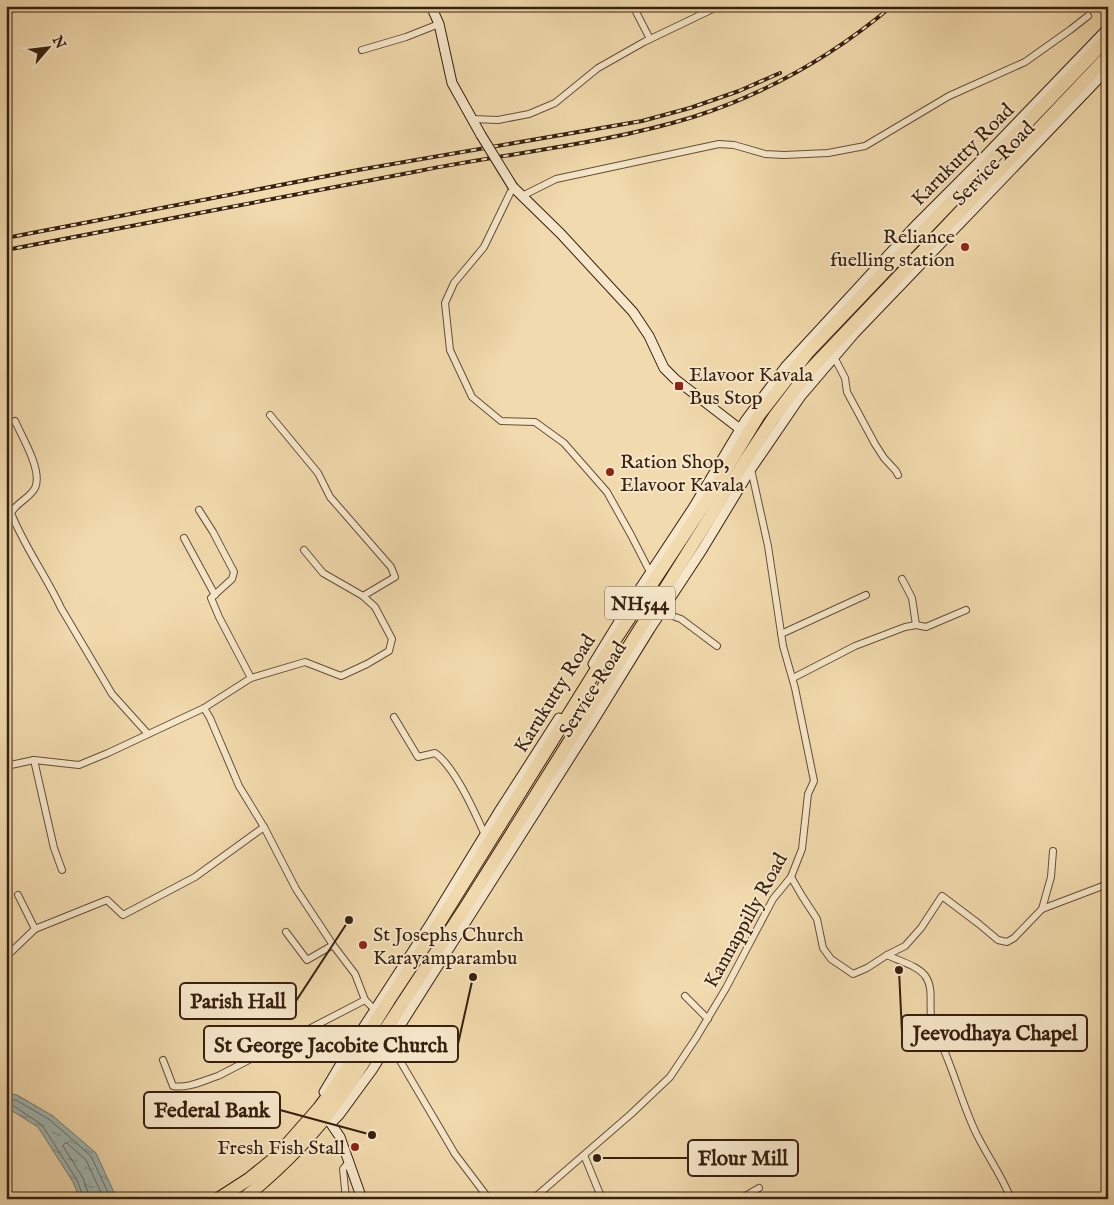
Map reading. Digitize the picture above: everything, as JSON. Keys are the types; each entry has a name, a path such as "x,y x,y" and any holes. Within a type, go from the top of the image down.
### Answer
{"highway":[{"name":"NH544","path":"218,1199 249,1179 326,1116 337,1084 613,643 681,541 743,433 808,352 1108,38"},
{"name":"NH544","path":"243,1199 288,1160 326,1116 465,908 749,464 774,417 809,370 1108,56"}],"street":[{"path":"431,6 439,24 452,83 513,187 561,234 634,312 649,336 664,368 675,379 743,433"},
{"path":"633,6 650,39"},
{"path":"472,118 498,120 530,114 555,103 598,68 650,39 719,6"},
{"path":"522,196 556,179 719,144 734,145 765,154 784,155 828,153 865,146 950,96 1025,62 1088,16"},
{"path":"362,50 406,37 439,24"},
{"name":"Karukutty Road","path":"326,1116 321,1098 374,1009 429,926 650,572 743,433 772,384 800,350 909,233 986,156 1108,28"},
{"name":"Service Road","path":"326,1116 339,1115 356,1093 702,550 749,464 801,396 854,334 1108,69"},
{"path":"513,187 484,247 454,283 445,303 450,350 472,397 501,420 535,422 564,443 607,492 632,535 650,572"},
{"path":"834,357 845,378 847,392 875,444 898,475"},
{"path":"270,415 318,473 330,497 391,567 395,577 363,596"},
{"path":"15,421 36,468 37,479 35,487 11,513 17,529 112,694 148,734"},
{"name":"Kannappilly Road","path":"533,1199 631,1114 670,1077 726,988 773,899 792,877 802,850 808,794 814,782 793,678 783,646 768,546 749,464"},
{"path":"199,510 234,572 232,579 211,598 251,678"},
{"path":"184,538 215,595"},
{"path":"6,766 34,760 79,765 204,708 251,678 305,662 341,676 367,664 388,651 392,639 375,607 363,596 324,573 304,550"},
{"path":"902,579 912,598 916,625"},
{"path":"781,634 866,595"},
{"path":"793,678 855,646 906,626 926,627 966,610"},
{"path":"661,612 681,619 716,646"},
{"path":"204,708 239,786 264,827 296,889 354,974 365,1000 374,1009"},
{"path":"394,717 418,757 435,753 447,766 471,803 485,835"},
{"path":"34,760 54,848 62,870"},
{"path":"6,958 34,930 107,900 123,916 195,877 264,827"},
{"path":"1042,910 1051,877 1053,851"},
{"path":"792,877 817,919 824,948 831,959 853,974 905,946 921,928 942,896 998,940 1007,942 1014,938 1042,910 1108,884"},
{"path":"18,895 34,930"},
{"path":"286,932 306,960 333,945"},
{"path":"887,956 923,973 930,983 932,1021 970,1121 1003,1179 1011,1199"},
{"path":"685,996 708,1019"},
{"path":"163,1060 173,1086 192,1084 218,1076 365,1000"},
{"path":"389,1042 456,1154 489,1199"},
{"path":"326,1116 340,1137 362,1199"},
{"path":"584,1154 602,1199"},
{"path":"346,1199 343,1169 350,1161"},
{"path":"740,1199 759,1188"}],"water":[{"path":"6,1093 17,1095 53,1116 96,1153 117,1199 80,1199 73,1182 38,1127 6,1107"}],"railway":[{"path":"6,250 453,165 591,141 693,117 746,97 798,71 847,41 892,6"},
{"path":"6,238 358,170 642,121 690,108 739,91 780,73"}],"place":[{"name":"Reliance fuelling station","path":"965,247"},
{"name":"Elavoor Kavala Bus Stop","path":"679,386"},
{"name":"Ration Shop, Elavoor Kavala","path":"610,472"},
{"name":"Parish Hall","path":"349,920"},
{"name":"St Josephs Church Karayamparambu","path":"363,945"},
{"name":"Jeevodhaya Chapel","path":"899,970"},
{"name":"St George Jacobite Church","path":"473,977"},
{"name":"Federal Bank","path":"372,1135"},
{"name":"Fresh Fish Stall","path":"355,1147"},
{"name":"Flour Mill","path":"597,1158"}]}
